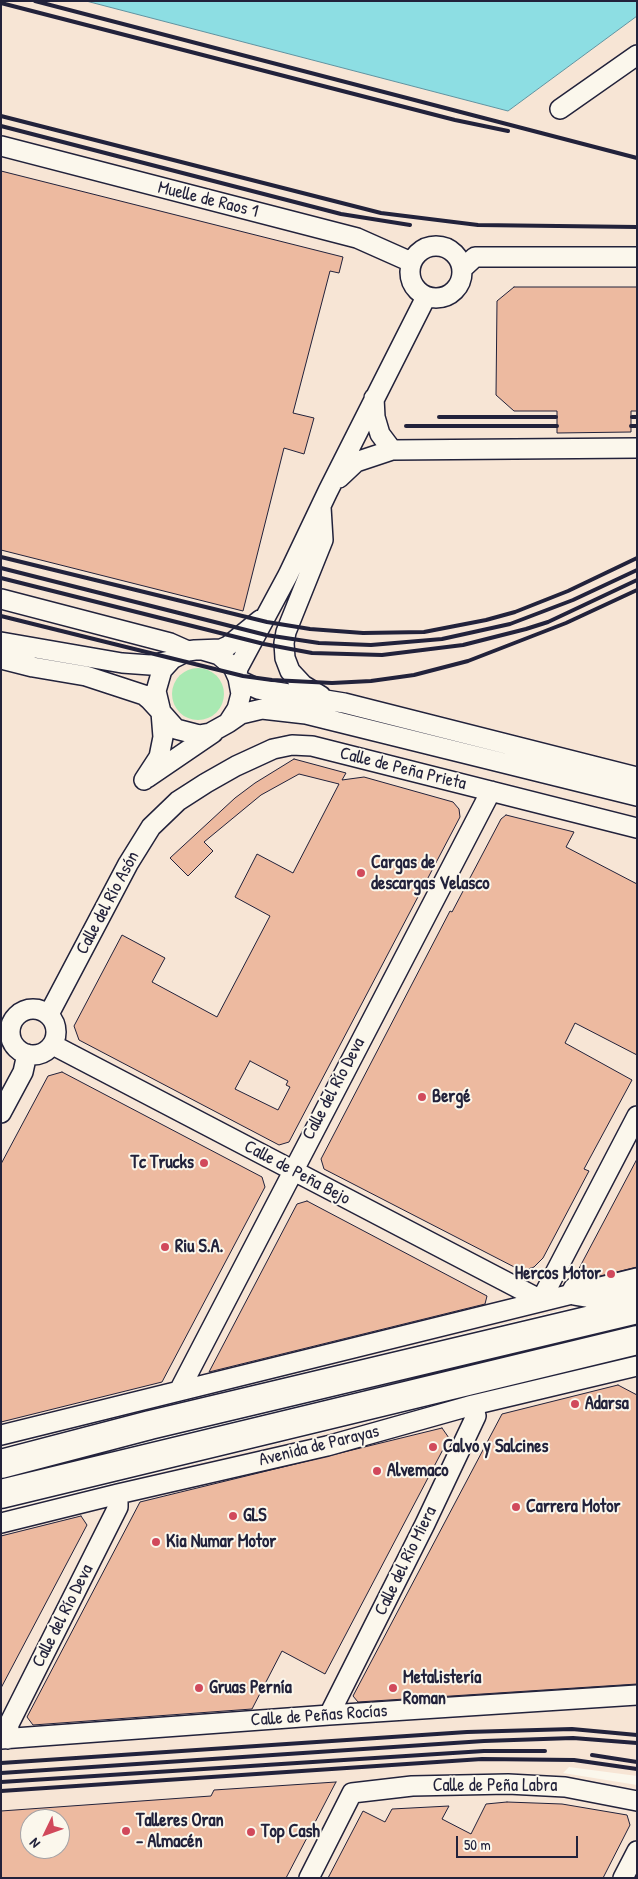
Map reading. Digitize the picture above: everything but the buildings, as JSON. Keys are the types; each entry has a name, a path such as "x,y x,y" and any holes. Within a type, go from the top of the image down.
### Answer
{"highway":[{"path":"577,1291 637,1301"},
{"path":"1,1464 160,1423 637,1309"},
{"path":"1,1494 637,1340"}],"street":[{"path":"560,109 637,54"},
{"name":"Muelle de Raos 1","path":"1,146 357,238 412,262"},
{"path":"435,246 445,248 454,253 462,269 460,282 446,296 426,296 412,282 410,272 412,262 421,251 435,246"},
{"path":"462,269 475,257 637,257"},
{"path":"169,661 162,670 156,685 163,737 161,751 144,780 173,763 224,726 240,702 238,676 374,397 426,296"},
{"path":"374,397 375,417 380,434 392,450"},
{"path":"328,700 310,690 295,678 287,665 284,652 286,632 323,540 325,498 356,462 392,450 637,448"},
{"path":"1,599 219,655 241,682 258,689 328,700 637,777"},
{"path":"1,642 122,663 150,665 169,661 195,650 221,649 228,646 248,631 270,610"},
{"path":"1,659 33,667 86,676 144,695 176,729 187,733 198,735 224,726"},
{"name":"Calle de Peña Prieta","path":"224,726 242,714 262,709 306,714 637,796"},
{"name":"Calle de Peña Prieta","path":"178,801 236,766 273,749 292,745 312,746 637,828"},
{"name":"Calle del Río Deva","path":"180,1389 491,791"},
{"name":"Calle del Río Asón","path":"49,1014 138,846 151,827 178,801"},
{"path":"36,1008 49,1014 56,1026 57,1034 53,1045 40,1054 27,1054 16,1048 11,1040 6,1020 26,1009 36,1008"},
{"name":"Calle de Peña Bejo","path":"53,1045 541,1300"},
{"path":"1,1113 23,1072 27,1054"},
{"path":"541,1300 637,1116"},
{"path":"1,1435 180,1389 577,1291 637,1278"},
{"name":"Avenida de Parayas","path":"1,1523 327,1446 473,1405 637,1366"},
{"name":"Calle del Río Miera","path":"329,1715 425,1524 476,1416 473,1405"},
{"name":"Calle del Río Deva","path":"5,1739 9,1724 118,1507 118,1494"},
{"name":"Calle de Peñas Rocías","path":"5,1739 329,1715 637,1696"},
{"name":"Calle de Peña Labra","path":"309,1878 352,1793 412,1786 508,1784 565,1787 637,1801"},
{"path":"623,1878 637,1851"}],"shaded area":[{"path":"1,1 86,1 508,111 637,16 637,1292 167,1405 1,1447"},
{"path":"637,1356 637,1776 569,1767 563,1773 637,1785 637,1878 1,1878 1,1511"}],"green space":[{"path":"193,668 203,668 212,672 220,680 224,694 220,708 212,716 203,720 193,720 184,716 176,708 172,699 172,689 176,680 184,672"}],"water":[{"path":"86,1 637,1 637,16 508,111"}],"railway":[{"path":"35,1 637,158"},
{"path":"1,3 455,120 508,131"},
{"path":"1,116 381,213 478,225 637,227"},
{"path":"1,126 341,214 410,225"},
{"path":"439,417 556,417"},
{"path":"632,417 637,417"},
{"path":"406,426 557,426"},
{"path":"631,426 637,426"},
{"path":"1,557 267,622 310,629 363,633 424,632 486,620 515,612 568,591 637,558"},
{"path":"1,568 266,635 319,643 371,645 442,639 510,624 573,600 637,570"},
{"path":"1,578 264,644 312,653 382,655 463,645 526,629 548,622 637,580"},
{"path":"1,616 243,676 272,680 332,683 371,681 414,675 468,661 566,623 637,590"},
{"path":"1,1763 467,1732 572,1729 637,1735"},
{"path":"1,1773 484,1741 573,1738 637,1743"},
{"path":"1,1782 484,1751 545,1751"},
{"path":"592,1755 637,1762"},
{"path":"1,1791 482,1759 574,1760 637,1769"}],"place":[{"name":"Cargas de descargas Velasco","path":"361,873"},
{"name":"Bergé","path":"422,1097"},
{"name":"Tc Trucks","path":"204,1163"},
{"name":"Riu S.A.","path":"165,1247"},
{"name":"Hercos Motor","path":"611,1274"},
{"name":"Adarsa","path":"575,1404"},
{"name":"Calvo y Salcines","path":"433,1447"},
{"name":"Alvemaco","path":"377,1471"},
{"name":"Carrera Motor","path":"516,1507"},
{"name":"GLS","path":"233,1516"},
{"name":"Kia Numar Motor","path":"156,1542"},
{"name":"Gruas Pernía","path":"199,1688"},
{"name":"Metalistería Roman","path":"393,1688"},
{"name":"Talleres Oran - Almacén","path":"126,1831"},
{"name":"Top Cash","path":"251,1832"}]}
